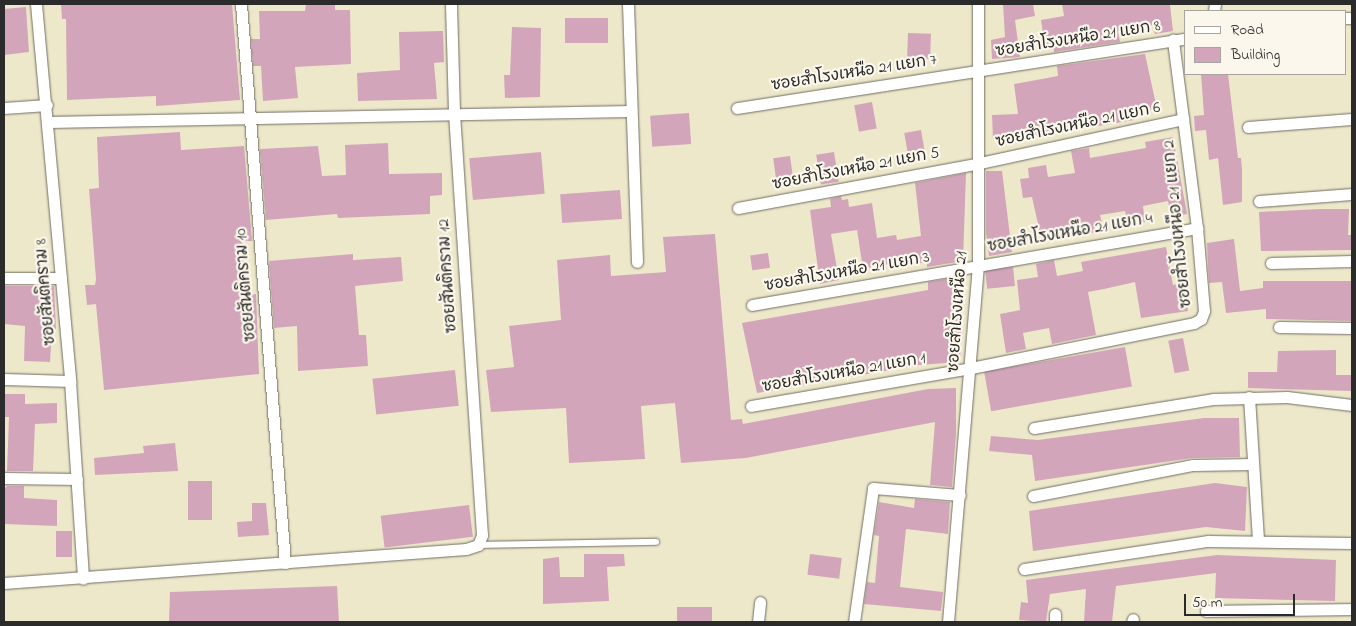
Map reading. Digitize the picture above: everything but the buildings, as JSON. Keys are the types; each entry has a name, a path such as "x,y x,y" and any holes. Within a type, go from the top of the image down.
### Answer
{"street":[{"name":"ซอยสันติคราม 8","path":"36,4 70,380 83,579"},
{"name":"ซอยสันติคราม 10","path":"241,4 285,563"},
{"name":"ซอยสันติคราม 12","path":"451,4 454,112 482,535 478,545"},
{"path":"628,4 637,262"},
{"name":"ซอยสำโรงเหนือ 21","path":"948,622 971,368 978,265 980,163 977,70 978,4"},
{"name":"ซอยสำโรงเหนือ 21 แยก 8","path":"977,70 1184,38"},
{"name":"ซอยสำโรงเหนือ 21 แยก 2","path":"971,368 1194,323 1201,319 1204,310 1197,228 1173,40"},
{"name":"ซอยสำโรงเหนือ 21 แยก 7","path":"737,108 977,70"},
{"path":"4,108 46,105"},
{"path":"48,122 454,112 631,111"},
{"name":"ซอยสำโรงเหนือ 21 แยก 6","path":"980,163 1184,118"},
{"path":"1248,127 1352,119"},
{"name":"ซอยสำโรงเหนือ 21 แยก 5","path":"738,208 980,163"},
{"path":"1259,201 1352,194"},
{"name":"ซอยสำโรงเหนือ 21 แยก 4","path":"978,265 1197,228"},
{"path":"1271,263 1352,261"},
{"name":"ซอยสำโรงเหนือ 21 แยก 3","path":"752,305 978,265"},
{"path":"4,278 61,278"},
{"path":"1279,327 1352,328"},
{"name":"ซอยสำโรงเหนือ 21 แยก 1","path":"751,406 971,368"},
{"path":"4,379 70,380"},
{"path":"1249,397 1258,541"},
{"path":"1034,428 1213,399 1287,397 1352,405"},
{"path":"1033,496 1193,465 1253,464"},
{"path":"4,478 76,479"},
{"path":"854,622 874,488 960,494"},
{"path":"1024,569 1208,541 1352,543"},
{"path":"4,583 83,579 466,549 478,545"},
{"path":"758,622 760,602"},
{"path":"1206,612 1352,609"}],"lane":[{"path":"478,545 656,542"}]}
